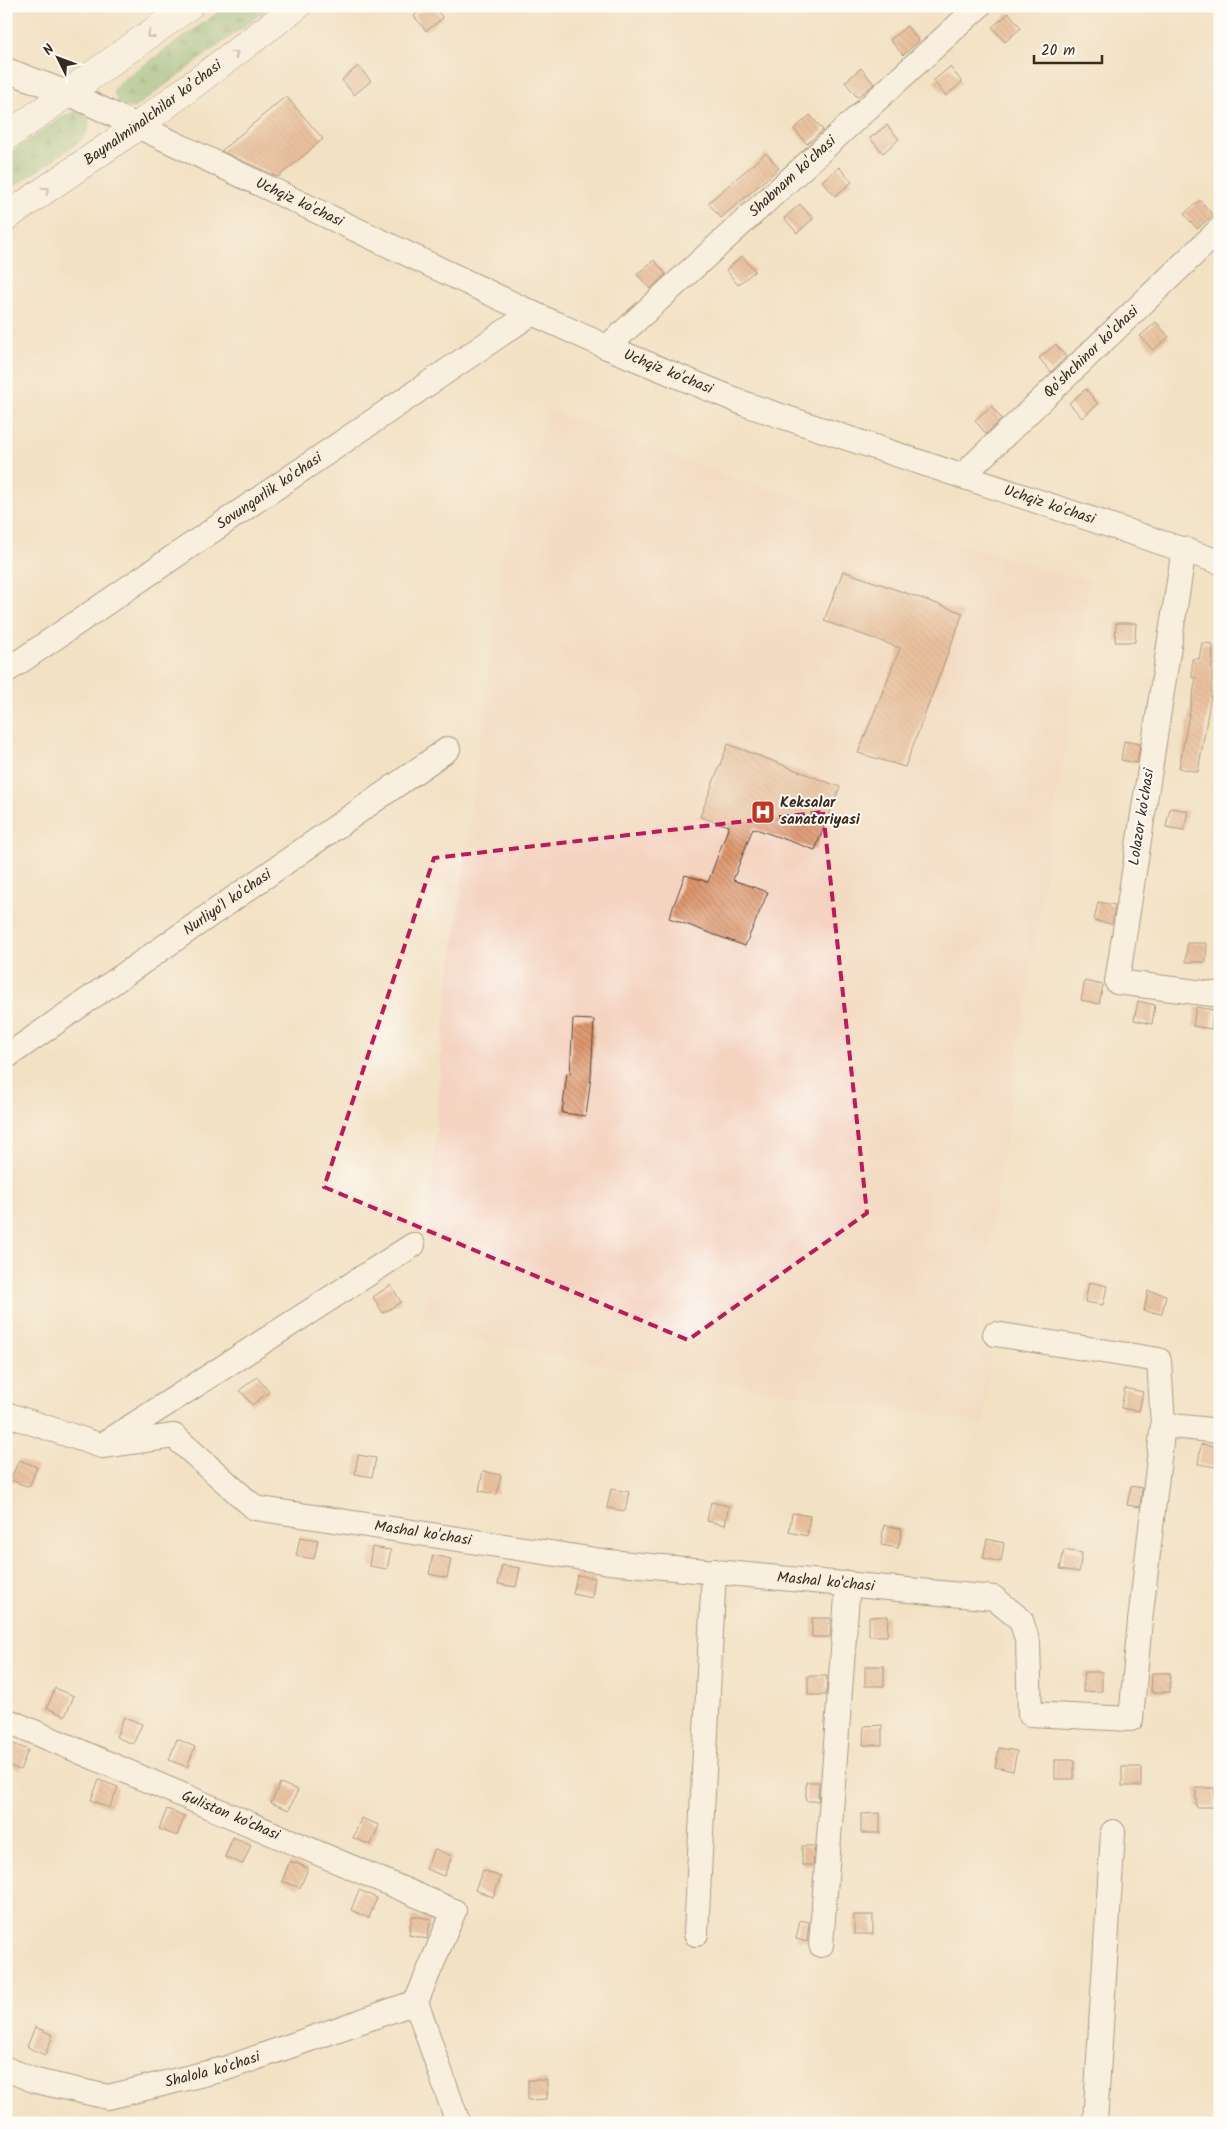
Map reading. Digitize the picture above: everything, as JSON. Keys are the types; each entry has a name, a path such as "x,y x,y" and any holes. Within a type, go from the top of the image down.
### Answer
{"main road":[{"path":"6,137 70,94 190,6"},
{"name":"Baynalminalchilar ko’chasi","path":"6,217 138,126 297,6"}],"street":[{"name":"Shabnam ko'chasi","path":"607,347 979,6"},
{"name":"Uchqiz ko'chasi","path":"6,70 70,94 607,347 748,405 1220,562"},
{"name":"Qo'shchinor ko'chasi","path":"962,476 1220,229"},
{"name":"Sovungarlik ko'chasi","path":"6,671 532,313"},
{"name":"Lolazor ko'chasi","path":"1184,549 1117,982 1220,994"},
{"name":"Nurliyo'l ko'chasi","path":"6,1057 448,749"},
{"path":"102,1446 413,1245"},
{"path":"995,1334 1159,1360 1163,1425 1220,1431"},
{"name":"Mashal ko'chasi","path":"6,1414 102,1446 174,1436 255,1508 609,1562 994,1598 1021,1620 1028,1642 1030,1714 1131,1719 1140,1621 1163,1425"},
{"path":"696,1934 714,1571"},
{"path":"821,1945 848,1583"},
{"name":"Guliston ko'chasi","path":"6,1720 454,1911 416,2002"},
{"path":"1094,2123 1113,1832"},
{"path":"416,2002 458,2123"},
{"name":"Shalola ko'chasi","path":"6,2068 36,2081 108,2097 224,2070 416,2002"}],"highlighted area":[{"path":"823,812 867,1213 688,1340 324,1187 434,858"}],"shaded area":[{"name":"Keksalar sanatoriyasi","path":"549,410 736,479 1055,572 1090,580 974,1344 992,1352 984,1423 603,1365 422,1330 442,1043 502,557"}],"green space":[{"path":"227,6 271,6 134,108 123,106 118,102 114,91 118,84"},
{"path":"78,111 87,117 89,124 86,133 80,141 6,192 6,156 64,116"}],"building":[{"path":"425,6 433,6 443,18 426,31 414,16"},
{"path":"1009,13 1021,28 1005,42 992,27"},
{"path":"907,26 919,41 903,55 890,40"},
{"path":"358,66 371,81 354,95 342,80"},
{"path":"950,67 962,82 946,96 933,81"},
{"path":"861,68 874,84 857,97 845,82"},
{"path":"286,96 323,139 278,177 221,151"},
{"path":"810,115 823,130 807,144 794,129"},
{"path":"887,125 899,139 883,153 870,138"},
{"path":"766,153 779,168 721,218 708,203"},
{"path":"839,167 852,182 835,196 822,181"},
{"path":"1200,200 1213,215 1197,229 1184,214"},
{"path":"800,204 813,219 797,233 784,218"},
{"path":"742,256 755,271 738,285 726,270"},
{"path":"654,260 666,274 650,289 637,274"},
{"path":"1156,322 1169,337 1153,350 1140,336"},
{"path":"1056,344 1066,357 1051,372 1039,358"},
{"path":"1086,389 1098,404 1082,418 1069,403"},
{"path":"991,406 1002,419 986,434 975,420"},
{"path":"843,571 963,613 905,767 858,753 900,648 824,621"},
{"path":"1116,623 1136,623 1135,642 1115,642"},
{"path":"1202,643 1213,644 1211,695 1198,772 1179,768 1196,678 1192,678 1192,659 1199,659"},
{"path":"1124,741 1140,744 1137,763 1121,760"},
{"path":"728,744 840,787 815,850 753,828 733,880 768,892 745,946 669,918 685,875 708,882 729,826 700,817"},
{"path":"1170,808 1188,811 1184,830 1166,827"},
{"path":"1098,902 1115,905 1112,924 1094,921"},
{"path":"1187,943 1207,943 1206,962 1186,962"},
{"path":"1085,981 1103,985 1099,1004 1081,1000"},
{"path":"1138,1001 1155,1005 1152,1024 1134,1020"},
{"path":"1196,1007 1214,1010 1211,1029 1193,1026"},
{"path":"573,1019 594,1020 591,1077 586,1116 562,1113 567,1073 570,1074"},
{"path":"1089,1282 1107,1286 1103,1305 1085,1302"},
{"path":"391,1285 401,1302 383,1313 373,1297"},
{"path":"1148,1291 1166,1295 1162,1314 1144,1311"},
{"path":"257,1377 269,1392 252,1405 240,1390"},
{"path":"1125,1388 1143,1392 1139,1411 1121,1408"},
{"path":"1201,1444 1219,1447 1216,1467 1198,1464"},
{"path":"358,1455 376,1458 372,1477 355,1474"},
{"path":"19,1460 37,1467 29,1487 10,1480"},
{"path":"483,1471 501,1475 497,1494 479,1491"},
{"path":"1131,1486 1142,1488 1140,1507 1127,1505"},
{"path":"611,1489 629,1492 625,1511 607,1508"},
{"path":"711,1502 729,1506 725,1525 707,1521"},
{"path":"792,1513 810,1516 807,1536 789,1532"},
{"path":"884,1525 902,1529 898,1548 881,1545"},
{"path":"300,1537 318,1540 314,1559 296,1556"},
{"path":"987,1539 1004,1543 1001,1562 983,1558"},
{"path":"372,1547 391,1550 387,1569 369,1566"},
{"path":"1064,1550 1082,1553 1079,1572 1060,1569"},
{"path":"433,1555 451,1559 447,1578 429,1574"},
{"path":"502,1565 520,1568 516,1587 498,1584"},
{"path":"577,1575 595,1578 592,1598 573,1594"},
{"path":"888,1616 887,1636 869,1636 869,1617"},
{"path":"812,1618 831,1618 830,1637 812,1637"},
{"path":"865,1666 884,1666 884,1686 865,1686"},
{"path":"1084,1672 1102,1672 1102,1691 1083,1692"},
{"path":"1152,1673 1170,1673 1170,1692 1151,1692"},
{"path":"808,1676 827,1676 826,1695 808,1695"},
{"path":"55,1688 74,1696 65,1716 47,1708"},
{"path":"124,1717 142,1724 133,1744 116,1737"},
{"path":"882,1725 882,1745 863,1745 864,1726"},
{"path":"177,1739 195,1747 187,1767 169,1760"},
{"path":"6,1741 28,1750 20,1770 6,1764"},
{"path":"999,1748 1017,1751 1013,1771 995,1767"},
{"path":"1055,1760 1074,1760 1074,1779 1055,1779"},
{"path":"1122,1767 1141,1767 1141,1786 1122,1786"},
{"path":"99,1780 118,1787 109,1808 91,1800"},
{"path":"806,1782 819,1782 818,1801 806,1801"},
{"path":"280,1783 298,1790 289,1810 271,1803"},
{"path":"1196,1788 1215,1788 1214,1807 1196,1807"},
{"path":"167,1809 185,1816 177,1836 159,1829"},
{"path":"880,1813 880,1833 861,1833 861,1814"},
{"path":"361,1818 379,1825 371,1845 353,1838"},
{"path":"233,1837 251,1845 243,1864 225,1857"},
{"path":"802,1846 815,1846 813,1865 802,1865"},
{"path":"434,1849 452,1856 444,1876 426,1869"},
{"path":"290,1861 308,1868 300,1888 282,1881"},
{"path":"483,1870 501,1877 493,1897 475,1890"},
{"path":"359,1890 377,1898 369,1918 351,1910"},
{"path":"854,1915 873,1915 873,1934 854,1934"},
{"path":"412,1916 431,1919 427,1939 409,1935"},
{"path":"800,1920 809,1922 807,1942 796,1939"},
{"path":"35,2027 53,2035 45,2055 27,2047"},
{"path":"528,2080 547,2080 547,2099 528,2100"}],"place":[{"name":"Keksalar sanatoriyasi","path":"763,812"}]}
